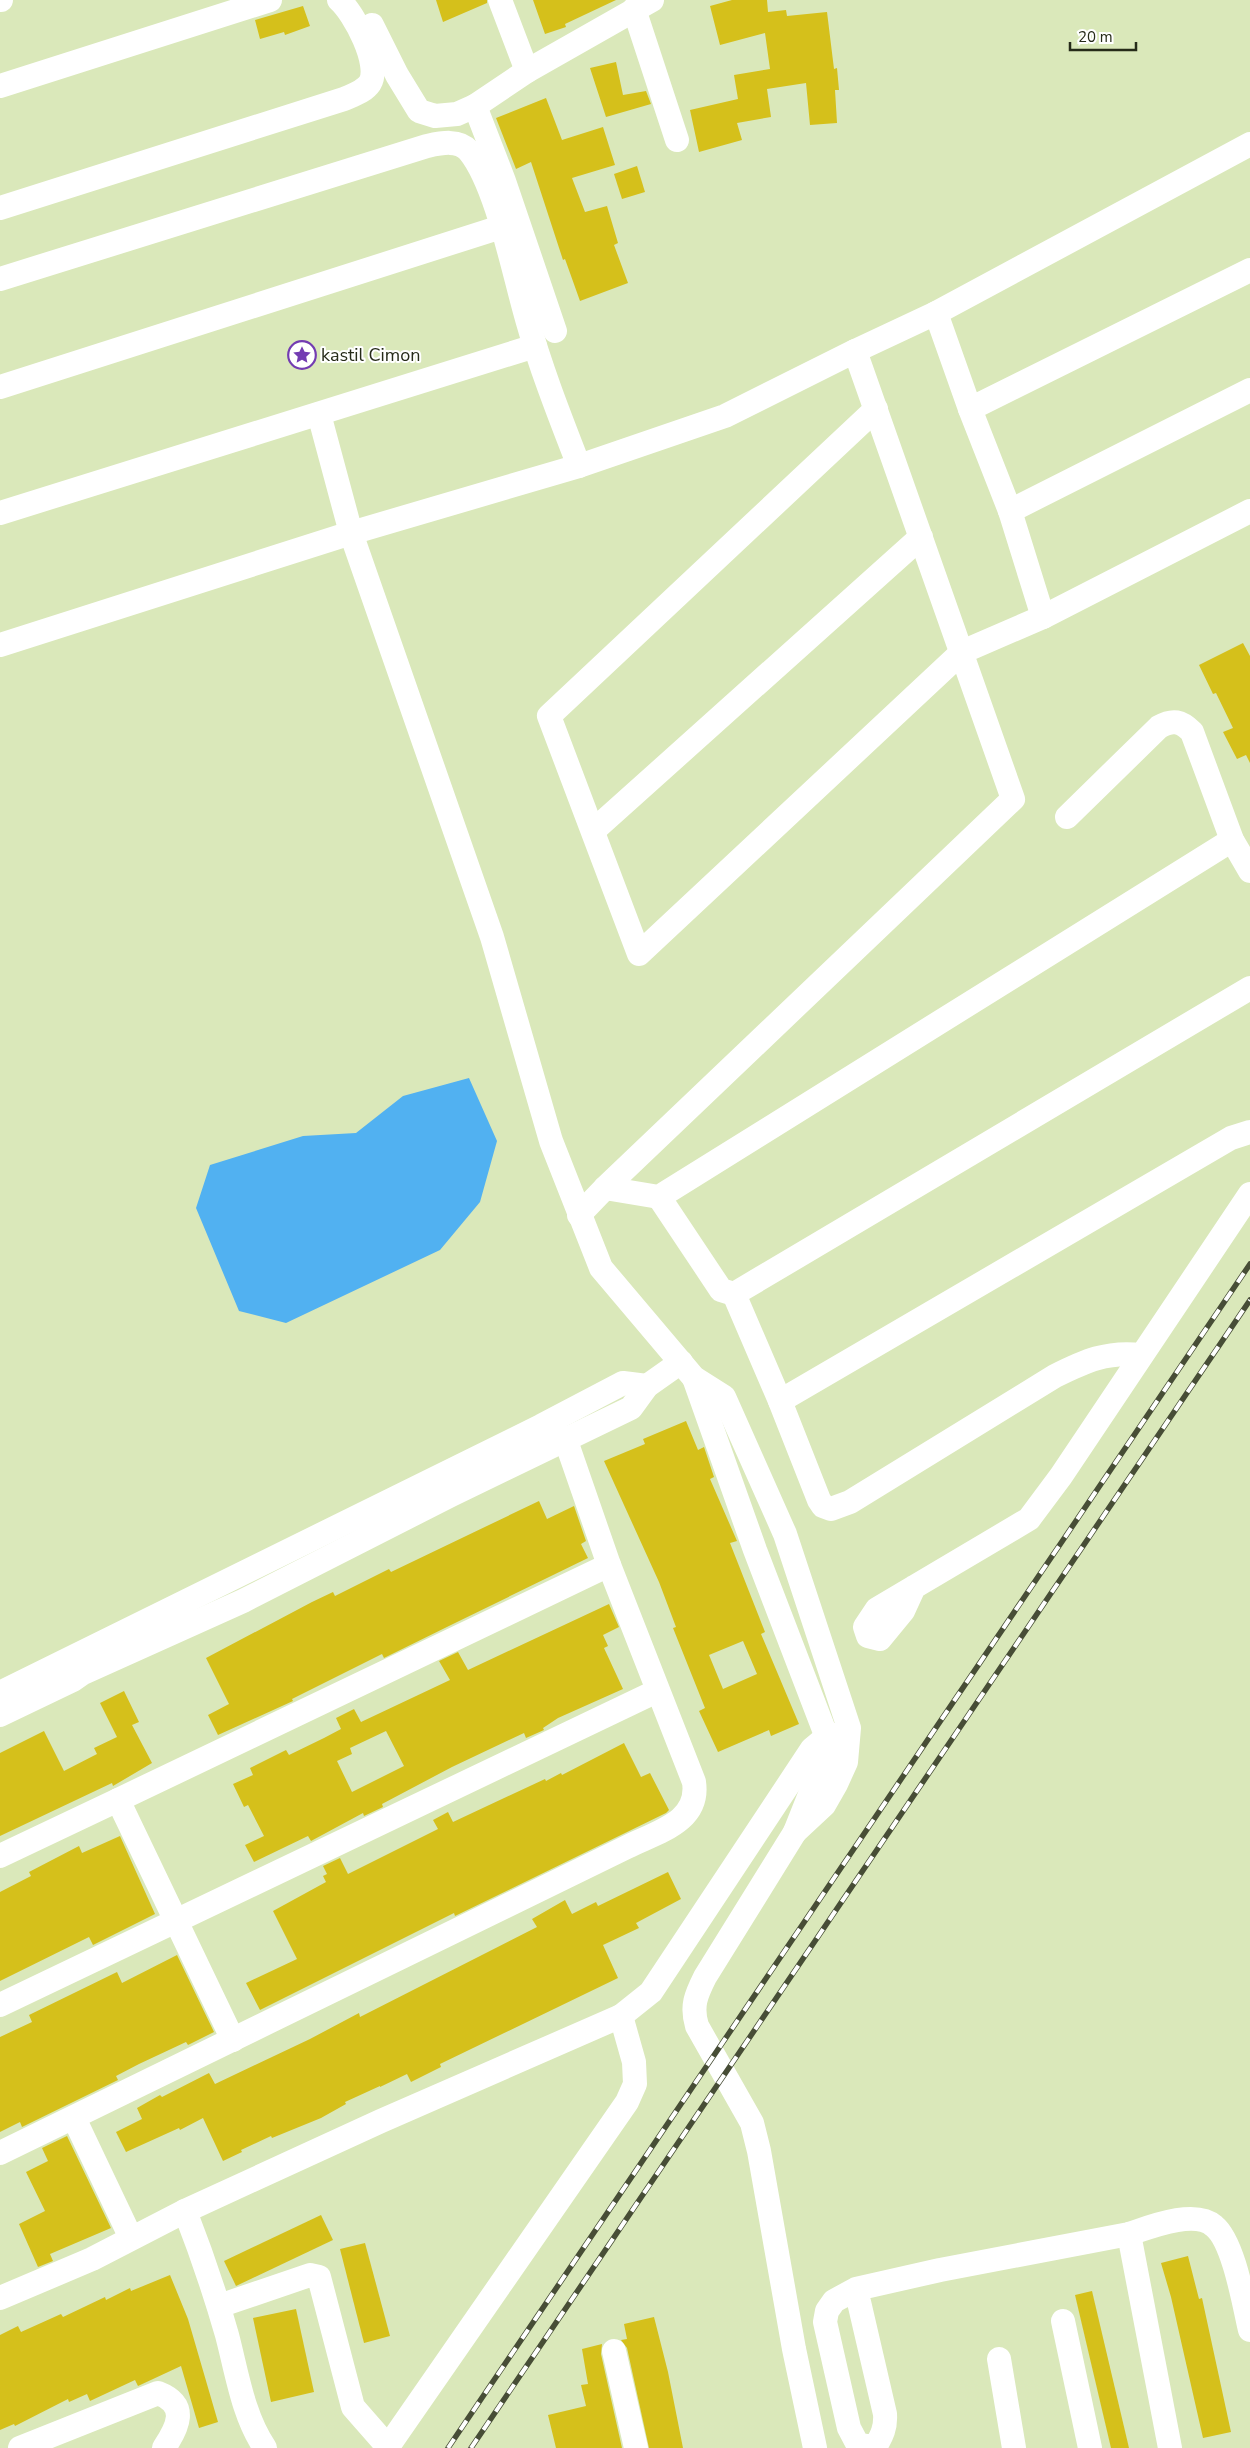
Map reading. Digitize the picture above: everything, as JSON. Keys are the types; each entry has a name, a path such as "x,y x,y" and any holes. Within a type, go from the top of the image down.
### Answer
{"street":[{"path":"0,86 270,0"},
{"path":"0,208 344,99 364,90 372,78 373,67 357,22 339,0"},
{"path":"360,0 396,75 419,111 435,116 457,114 475,106 527,71 643,5 677,140"},
{"path":"500,0 527,71"},
{"path":"475,106 504,181 555,331"},
{"path":"0,279 142,233 445,142 458,145 468,150 472,155 488,188 535,346 578,466"},
{"path":"0,645 351,533 578,466 725,416 936,313 1250,144"},
{"path":"0,388 501,227"},
{"path":"970,408 1250,270"},
{"path":"936,313 1010,512 1043,617"},
{"path":"0,513 535,346"},
{"path":"579,1216 605,1188 1013,799 855,351"},
{"path":"1010,512 1250,390"},
{"path":"876,409 549,716 639,954 962,652 1043,617 1250,511"},
{"path":"319,414 351,533 492,937 551,1141 579,1216 601,1268 687,1370 724,1397 785,1534 849,1728 846,1762 826,1782"},
{"path":"593,831 921,537"},
{"path":"1067,817 1159,727 1174,721 1181,723 1192,732 1232,840 1250,871"},
{"path":"605,1188 659,1197 1232,840"},
{"path":"659,1197 720,1290 734,1294 1250,988"},
{"path":"780,1401 1231,1138 1250,1132"},
{"path":"914,1587 1029,1519 1061,1476 1250,1194"},
{"path":"734,1294 780,1401 819,1500 823,1506 831,1509 850,1502 1055,1376 1080,1363 1107,1354 1141,1355"},
{"path":"0,1714 83,1673 243,1601 623,1383 647,1386 687,1370"},
{"path":"687,1370 826,1735 824,1805 795,1832 705,1977 695,1996 693,2011 697,2026 752,2123 759,2151 815,2448"},
{"path":"0,1693 448,1484 565,1438 631,1408 647,1386"},
{"path":"0,2153 627,1847 687,1815 694,1799 694,1782 656,1691 609,1565 565,1438"},
{"path":"755,1550 785,1534"},
{"path":"0,1856 609,1565"},
{"path":"0,2004 656,1691"},
{"path":"0,2298 92,2259 185,2211 381,2121 621,2016 651,1992 812,1749 826,1735 849,1728"},
{"path":"118,1800 232,2040"},
{"path":"218,2306 310,2275 319,2277 353,2407 387,2448 627,2102 635,2084 634,2062 621,2016"},
{"path":"74,2118 131,2238"},
{"path":"185,2211 199,2245 218,2306 246,2408 256,2435 264,2448"},
{"path":"856,2289 885,2414 886,2424 882,2437 875,2448 858,2444 849,2428 825,2322 827,2311 834,2302 856,2289 940,2270 1129,2234 1158,2224 1180,2220 1203,2220 1215,2226 1228,2248 1250,2330"},
{"path":"1129,2234 1170,2448"},
{"path":"1063,2321 1090,2448"},
{"path":"614,2351 636,2448"},
{"path":"999,2359 1014,2448"},
{"path":"20,2448 158,2393 171,2399 179,2415 178,2427 164,2448"}],"water":[{"path":"469,1078 497,1141 480,1202 440,1250 286,1323 239,1311 196,1208 210,1165 303,1136 356,1133 403,1096"}],"building":[{"path":"436,0 487,0 487,3 443,22"},
{"path":"533,0 616,0 565,24 566,27 545,34"},
{"path":"732,0 767,0 768,12 786,10 787,16 827,12 834,69 837,68 839,90 835,90 837,123 810,125 806,83 767,89 771,117 737,123 742,140 699,152 690,110 738,99 734,75 770,69 765,33 720,45 710,6"},
{"path":"303,6 310,26 285,35 284,32 260,39 255,20"},
{"path":"616,62 623,95 646,91 651,104 606,117 590,68"},
{"path":"546,98 562,140 603,127 615,165 572,178 585,212 607,206 618,243 614,245 628,283 580,301 565,259 563,260 531,162 516,169 496,118"},
{"path":"637,166 645,192 622,199 614,174"},
{"path":"1243,643 1250,656 1250,763 1246,755 1237,759 1223,732 1233,728 1216,693 1213,694 1199,665"},
{"path":"686,1421 698,1450 704,1447 714,1477 710,1479 737,1541 730,1543 765,1632 761,1634 799,1724 771,1736 769,1730 718,1752 699,1711 705,1708 673,1628 676,1627 659,1582 604,1461 645,1444 643,1439","holes":["743,1641 757,1674 723,1689 709,1655"]},
{"path":"539,1501 547,1519 574,1506 586,1541 581,1544 588,1558 384,1658 382,1654 292,1699 293,1701 218,1735 208,1715 229,1704 206,1658 333,1592 335,1596 389,1569 391,1572"},
{"path":"609,1604 619,1627 603,1635 608,1646 604,1648 623,1689 558,1718 543,1728 544,1730 526,1738 524,1733 452,1767 382,1804 383,1807 364,1816 363,1813 311,1841 308,1836 254,1862 245,1845 264,1836 248,1805 244,1807 233,1784 253,1775 250,1768 286,1750 289,1755 341,1729 336,1718 354,1709 361,1722 450,1680 439,1661 458,1652 468,1670","holes":["386,1731 404,1766 352,1792 337,1761 352,1754 350,1748"]},
{"path":"124,1691 139,1722 132,1725 152,1763 113,1786 112,1783 0,1836 0,1753 44,1731 64,1771 97,1754 94,1748 117,1737 100,1703"},
{"path":"624,1743 641,1777 650,1773 669,1810 666,1813 455,1916 454,1913 260,2010 246,1983 297,1959 273,1911 326,1882 323,1876 327,1874 323,1866 340,1858 348,1874 438,1829 433,1820 448,1812 453,1822 545,1779 546,1781 561,1773 562,1775"},
{"path":"120,1836 155,1914 93,1945 89,1937 0,1981 0,1892 31,1876 29,1872 79,1846 82,1853"},
{"path":"668,1872 681,1899 636,1923 639,1928 603,1945 618,1978 440,2064 441,2067 411,2082 407,2074 345,2102 346,2104 321,2118 272,2138 271,2136 223,2161 203,2118 180,2130 179,2128 126,2152 116,2132 142,2119 137,2108 160,2095 162,2097 209,2073 215,2084 310,2039 359,2013 360,2017 537,1927 532,1919 565,1900 572,1914 596,1902 598,1906"},
{"path":"177,1955 214,2032 188,2045 186,2042 139,2064 116,2076 118,2080 22,2127 20,2122 0,2132 0,2037 32,2022 29,2015 117,1972 122,1983"},
{"path":"67,2136 111,2228 50,2254 53,2261 38,2267 19,2224 45,2211 26,2172 48,2161 42,2148"},
{"path":"321,2215 333,2240 236,2286 224,2261"},
{"path":"365,2243 390,2336 364,2343 340,2249"},
{"path":"1188,2256 1199,2299 1202,2298 1231,2432 1203,2438 1171,2297 1161,2263"},
{"path":"170,2275 188,2319 218,2422 199,2428 181,2366 138,2386 135,2380 90,2401 87,2394 69,2402 68,2399 15,2426 14,2424 0,2430 0,2335 18,2326 21,2332 61,2314 63,2317 105,2297 106,2300 130,2288 131,2291"},
{"path":"1092,2291 1129,2448 1111,2448 1075,2295"},
{"path":"296,2309 314,2392 271,2402 253,2318"},
{"path":"654,2317 668,2372 683,2448 649,2448 627,2348 621,2340 627,2339 624,2324"},
{"path":"602,2344 601,2354 622,2448 556,2448 548,2415 586,2406 581,2385 588,2384 582,2349"}],"railway":[{"path":"448,2448 1250,1264"},
{"path":"471,2448 1250,1300"}],"place":[{"name":"kastil Cimon","path":"302,355"}]}
